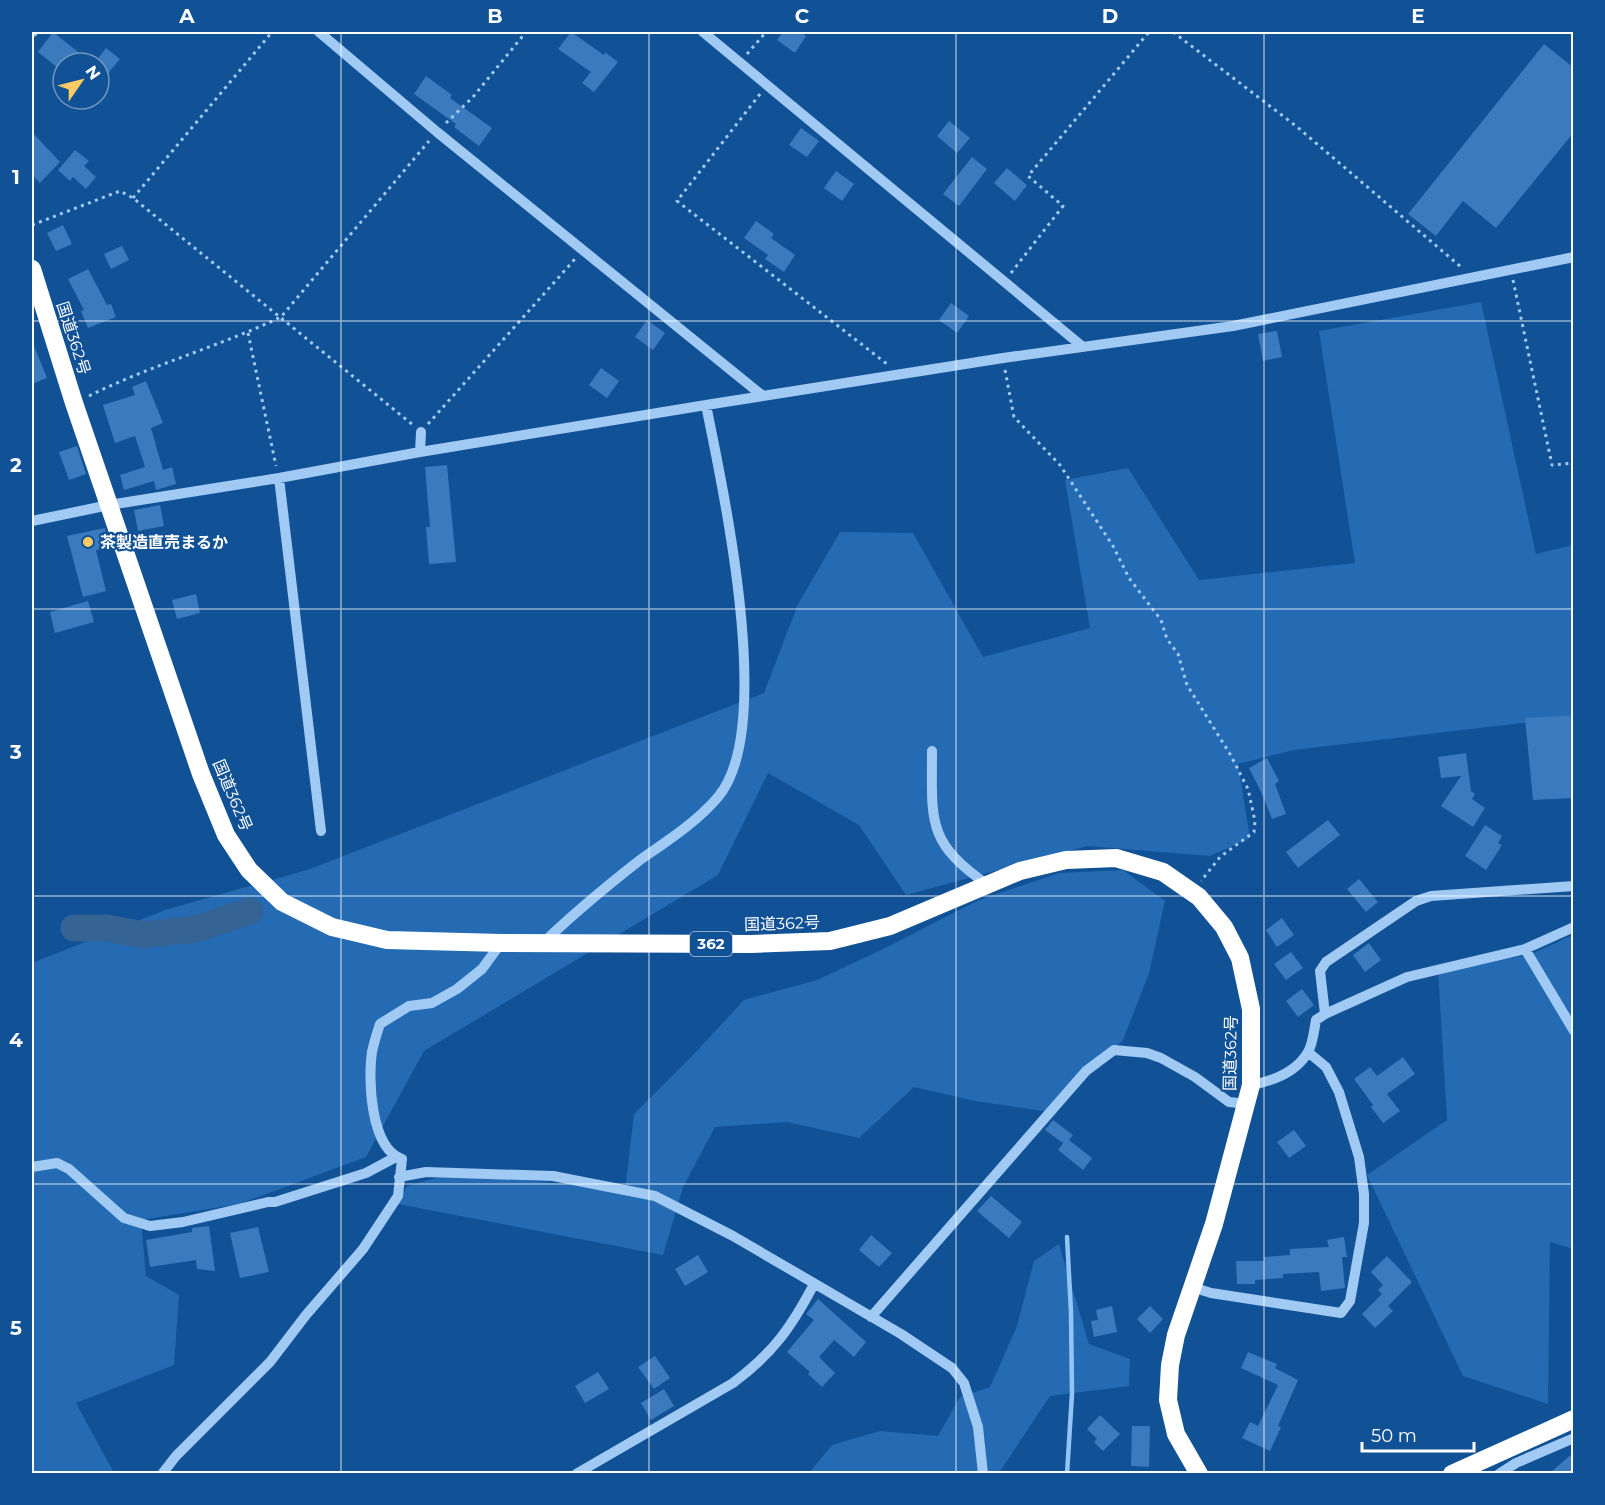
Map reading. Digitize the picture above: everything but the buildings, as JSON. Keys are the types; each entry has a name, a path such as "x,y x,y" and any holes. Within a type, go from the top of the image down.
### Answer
{"highway":[{"name":"国道362号","path":"32,269 74,403 201,774 226,835 249,870 282,902 332,927 387,940 751,944 830,941 890,926 1020,871 1066,860 1116,858 1162,872 1199,897 1224,927 1240,958 1251,1009 1251,1085 1248,1104 1214,1224 1176,1335 1170,1365 1168,1400 1176,1434 1199,1473"},
{"path":"1452,1473 1574,1419"}],"street":[{"path":"319,32 582,251 763,396"},
{"path":"703,32 1083,347"},
{"path":"32,521 109,505 706,405 1003,358 1233,326 1574,256"},
{"path":"543,943 635,865 697,818 725,788 734,768 741,739 744,710 743,654 735,563 727,509 706,405"},
{"path":"420,452 421,432"},
{"path":"279,478 321,831"},
{"path":"932,751 932,795 936,830 949,854 988,885"},
{"path":"1325,1014 1320,971 1326,962 1416,901 1431,896 1574,885"},
{"path":"1251,1085 1271,1082 1296,1067 1308,1052 1316,1020 1325,1014 1407,977 1526,949 1574,927"},
{"path":"162,1473 176,1456 270,1362 306,1315 363,1249 398,1196 402,1160 387,1149 377,1129 371,1097 372,1054 380,1024 409,1006 432,1003 457,989 482,969 501,943"},
{"path":"1526,949 1574,1031"},
{"path":"871,1317 1086,1071 1114,1050 1147,1053 1161,1058 1194,1077 1229,1102 1248,1104"},
{"path":"1192,1287 1211,1293 1341,1313 1350,1301 1364,1223 1364,1194 1359,1157 1339,1092 1326,1067 1308,1052"},
{"path":"32,1167 57,1163 69,1169 124,1218 150,1226 183,1222 275,1202 366,1173 396,1157"},
{"path":"399,1177 426,1173 553,1176 655,1196 733,1236 871,1317 952,1368 964,1383 978,1427 983,1473"},
{"path":"576,1473 732,1383 755,1367 796,1319 814,1284"},
{"path":"1499,1473 1516,1463 1574,1438"}],"path":[{"path":"133,198 272,32"},
{"path":"74,403 126,377 248,333 280,317 437,132 473,97 526,32"},
{"path":"740,63 766,32"},
{"path":"1004,282 1063,206 1028,176 1149,32"},
{"path":"1173,32 1296,126 1471,276"},
{"path":"767,85 677,201 900,374"},
{"path":"32,225 120,191 133,198 421,432 582,251"},
{"path":"1511,269 1552,465 1574,463"},
{"path":"248,333 279,478"},
{"path":"1003,358 1014,417 1060,465 1113,546 1129,578 1161,620 1167,639 1178,654 1187,685 1230,754 1248,789 1255,821 1254,832 1220,857 1192,892"}],"shaded area":[{"path":"1481,302 1536,554 1573,545 1573,717 1294,750 1238,764 1250,838 1210,856 1087,846 906,895 859,825 768,773 718,875 424,1051 366,1157 239,1204 141,1220 146,1276 179,1295 174,1365 76,1403 114,1473 32,1474 32,963 165,910 307,870 764,693 798,604 840,532 913,533 983,657 1090,628 1065,480 1128,468 1199,580 1355,563 1319,331"},
{"path":"1123,870 1165,901 1149,973 1123,1040 1050,1112 975,1101 914,1087 859,1138 787,1122 715,1127 683,1187 663,1255 398,1204 407,1186 453,1173 625,1190 634,1114 744,1000 817,980 979,900 1059,873"},
{"path":"1573,935 1573,1249 1550,1242 1548,1404 1463,1376 1367,1175 1447,1120 1438,970 1529,955"},
{"path":"1059,1244 1089,1344 1130,1359 1129,1386 1050,1396 999,1473 808,1474 832,1445 880,1431 938,1436 960,1397 990,1387 1017,1326 1034,1261"}],"waterway":[{"path":"74,928 107,928 143,935 196,929 250,911"},
{"path":"1067,1237 1072,1394 1067,1474"}],"place":[{"name":"茶製造直売まるか","path":"88,542"}]}
